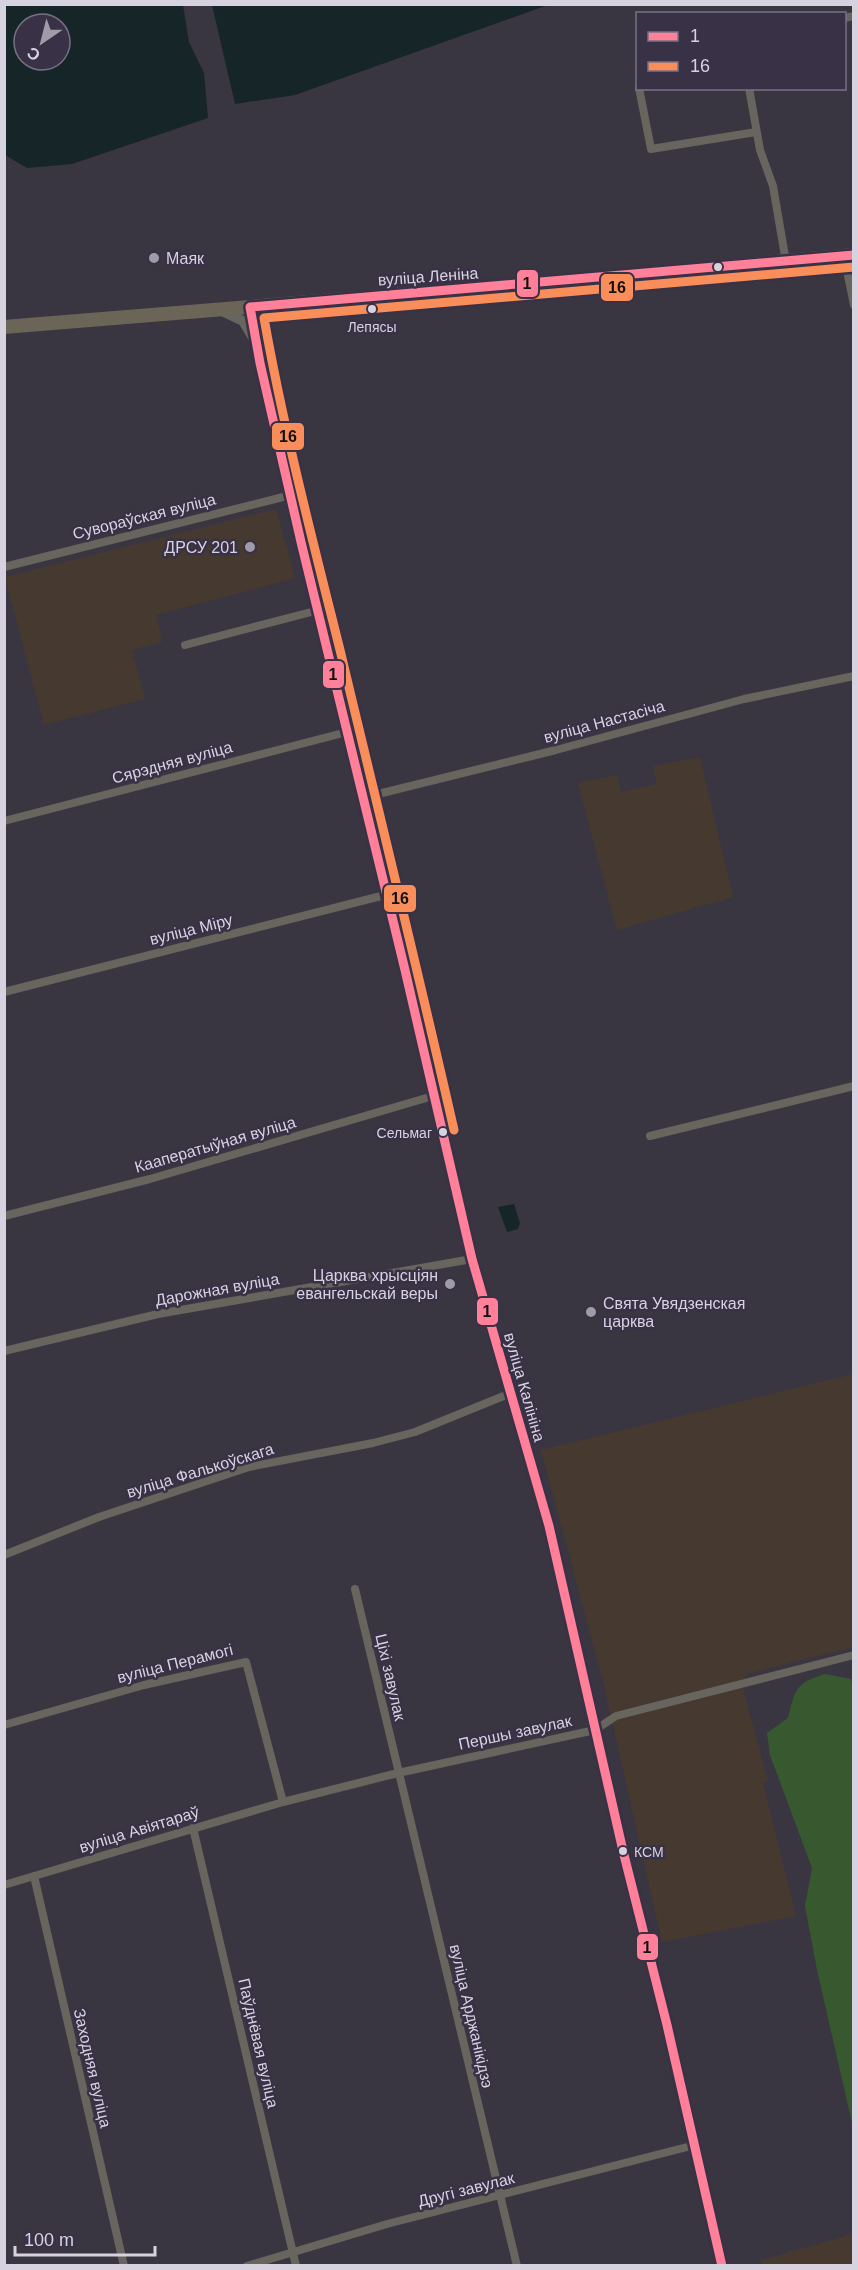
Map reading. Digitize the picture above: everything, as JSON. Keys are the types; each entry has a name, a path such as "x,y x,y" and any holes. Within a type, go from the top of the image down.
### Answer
{"main road":[{"name":"вуліца Леніна","path":"4,327 849,255"}],"street":[{"path":"639,90 651,149 756,132"},
{"path":"749,90 756,132 773,186 786,262"},
{"path":"849,255 854,305"},
{"path":"256,345 259,321 281,304"},
{"name":"вуліца Калініна","path":"250,307 256,345 385,895 405,970 432,1096 472,1259 549,1526 722,2265"},
{"path":"215,309 243,321 256,345"},
{"name":"Сувораўская вуліца","path":"4,567 291,495"},
{"path":"184,645 319,610"},
{"name":"вуліца Настасіча","path":"362,798 556,750 744,699 854,676"},
{"name":"Сярэдняя вуліца","path":"4,821 347,732"},
{"name":"вуліца Міру","path":"4,992 385,895"},
{"path":"650,1136 854,1086"},
{"name":"Кааператыўная вуліца","path":"4,1216 172,1172 432,1096"},
{"name":"Дарожная вуліца","path":"4,1351 158,1314 472,1259"},
{"name":"вуліца Фалькоўскага","path":"4,1555 99,1517 249,1467 373,1443 415,1432 511,1393"},
{"name":"Ціхі завулак","path":"355,1589 398,1773"},
{"name":"Першы завулак","path":"283,1803 398,1773 596,1730 616,1716 854,1655"},
{"name":"вуліца Перамогі","path":"4,1725 144,1685 246,1662 283,1803"},
{"name":"вуліца Арджанікідзэ","path":"398,1773 517,2265"},
{"name":"вуліца Авіятараў","path":"4,1885 283,1803"},
{"name":"Паўднёвая вуліца","path":"193,1828 296,2265"},
{"name":"Заходняя вуліца","path":"34,1876 124,2265"},
{"name":"Другі завулак","path":"247,2265 387,2224 694,2145"}],"shaded area":[{"path":"212,4 548,5 295,95 235,104"},
{"path":"4,5 183,5 189,42 204,73 208,118 72,164 27,168 5,155"},
{"path":"276,509 295,578 156,615 162,642 132,650 145,699 44,725 5,577"},
{"path":"700,757 733,897 617,930 578,783 617,775 621,792 657,784 653,766"},
{"path":"514,1204 520,1223 518,1229 507,1232 498,1207"},
{"path":"853,1374 853,1647 746,1674 743,1688 768,1781 763,1783 796,1916 662,1942 604,1685 541,1450"},
{"path":"853,2234 853,2265 762,2265 761,2260"}],"green space":[{"path":"825,1674 851,1679 853,1686 853,2127 817,1970 805,1906 812,1868 770,1755 767,1733 788,1718 798,1688"}],"transit line":[{"name":"1","path":"722,2266 667,2025 623,1851 549,1526 472,1259 405,970 301,542 260,363 250,307 854,255"},
{"name":"16","path":"454,1130 300,486 264,318 854,267"}],"place":[{"name":"Маяк","path":"154,258"},
{"name":"Лепясы","path":"372,309"},
{"name":"ДРСУ 201","path":"250,547"},
{"name":"Сельмаг","path":"443,1132"},
{"name":"Царква хрысціян евангельскай веры","path":"450,1284"},
{"name":"Свята Увядзенская царква","path":"591,1312"},
{"name":"КСМ","path":"623,1851"}]}
